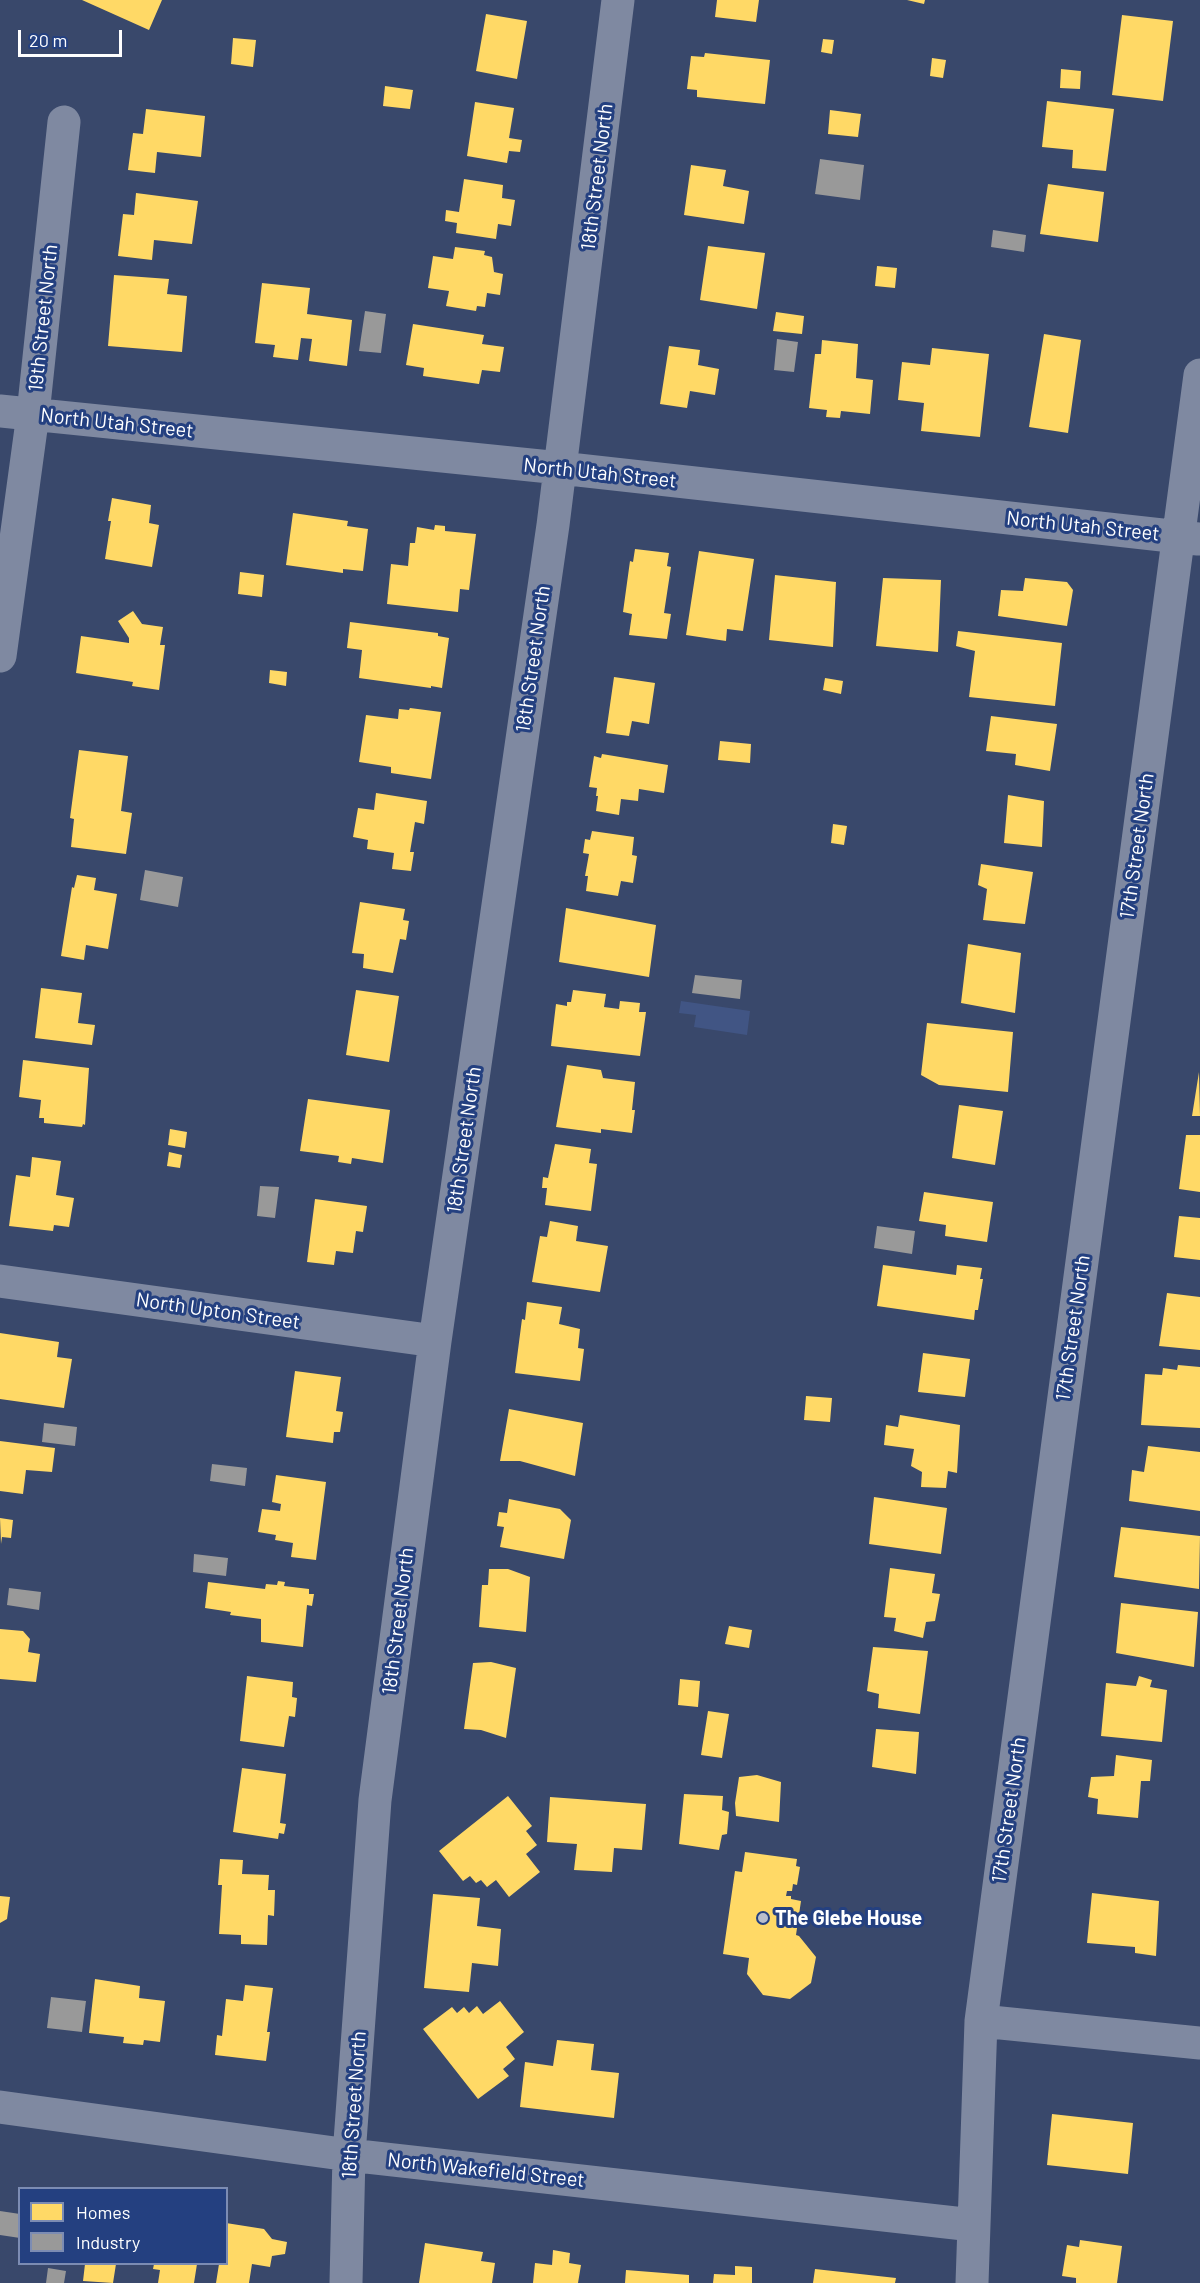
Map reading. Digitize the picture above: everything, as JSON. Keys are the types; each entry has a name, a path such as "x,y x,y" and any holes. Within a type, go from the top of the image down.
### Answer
{"street":[{"name":"18th Street North","path":"346,2283 350,2155 375,1800 435,1341 560,468 618,0"},
{"name":"19th Street North","path":"0,657 33,414 64,122"},
{"name":"17th Street North","path":"972,2283 981,2022 1189,538 1200,375"},
{"name":"North Utah Street","path":"0,411 560,468 1189,538"},
{"name":"North Upton Street","path":"0,1281 435,1341"},
{"path":"981,2022 1200,2043"},
{"name":"North Wakefield Street","path":"0,2107 350,2155 973,2225"}],"water":[{"path":"681,1001 750,1011 747,1035 694,1027 696,1015 679,1013"}],"building: Homes":[{"path":"82,0 162,0 149,30"},
{"path":"717,0 759,0 756,22 715,17"},
{"path":"907,0 925,0 924,4"},
{"path":"486,14 527,21 517,79 476,71"},
{"path":"1122,15 1173,21 1163,101 1112,95"},
{"path":"233,38 256,40 253,67 231,64"},
{"path":"823,39 834,40 832,54 821,52"},
{"path":"705,53 770,60 765,104 697,97 697,90 687,89 691,56 704,57"},
{"path":"932,58 946,60 943,78 930,76"},
{"path":"1061,69 1081,71 1080,89 1060,88"},
{"path":"385,86 413,90 410,109 383,106"},
{"path":"1047,101 1114,109 1106,171 1072,168 1073,150 1042,147"},
{"path":"475,102 514,108 509,138 522,140 520,152 509,151 507,163 467,156"},
{"path":"146,109 205,116 201,157 157,152 155,173 128,170 133,133 143,134"},
{"path":"830,110 861,114 858,137 828,134"},
{"path":"691,165 726,170 723,186 749,191 744,224 684,215"},
{"path":"464,179 503,185 502,198 515,200 511,226 498,224 496,239 456,233 457,223 445,221 446,210 459,212"},
{"path":"1048,184 1104,192 1098,242 1040,234"},
{"path":"136,193 198,201 192,244 154,240 152,260 118,256 123,214 134,215"},
{"path":"708,246 765,253 757,309 700,300"},
{"path":"455,247 485,251 484,255 492,257 494,272 503,274 500,295 487,293 485,307 477,306 476,311 446,306 449,291 428,288 433,256 453,259"},
{"path":"877,266 897,268 895,288 875,286"},
{"path":"114,275 169,279 167,294 187,296 182,352 108,346"},
{"path":"262,283 310,288 307,314 352,320 347,366 309,361 312,339 301,338 298,360 273,357 275,345 255,343"},
{"path":"776,312 804,316 802,334 773,331"},
{"path":"413,324 484,335 482,344 504,347 500,372 482,370 479,384 423,376 424,368 406,365"},
{"path":"1044,334 1081,340 1068,433 1029,427"},
{"path":"822,340 858,344 856,378 873,380 870,414 841,411 840,418 826,417 827,410 809,408 815,354 821,354"},
{"path":"669,346 700,350 698,365 719,369 715,395 690,391 687,408 660,404"},
{"path":"932,348 989,354 980,437 921,431 924,403 898,400 902,362 930,365"},
{"path":"112,498 151,505 149,523 159,525 152,567 105,559"},
{"path":"293,513 348,521 347,526 368,529 363,571 343,569 343,573 286,565"},
{"path":"435,525 445,526 445,531 476,534 469,590 460,589 458,612 387,604 391,564 408,566 410,543 415,543 417,527 434,530"},
{"path":"635,549 669,553 667,566 671,567 664,613 671,614 667,639 629,635 632,614 623,612 630,561 633,562"},
{"path":"699,551 754,559 743,631 727,629 726,641 686,635"},
{"path":"240,572 264,575 262,597 238,594"},
{"path":"775,575 836,582 833,647 769,640"},
{"path":"883,578 941,580 938,652 876,646"},
{"path":"1025,578 1067,582 1073,590 1067,626 998,616 1001,590 1023,591"},
{"path":"133,611 142,624 163,627 160,645 165,645 159,690 132,686 133,682 76,673 81,636 129,643 129,638 118,621"},
{"path":"350,622 438,633 438,636 449,638 442,688 359,678 362,650 347,648"},
{"path":"958,631 1062,643 1055,706 969,697 975,651 956,646"},
{"path":"270,670 287,672 286,686 269,683"},
{"path":"614,677 655,683 649,724 632,721 629,736 606,733"},
{"path":"825,678 843,681 841,694 823,690"},
{"path":"410,708 441,712 431,779 391,773 391,767 359,762 366,715 398,719 399,709 409,710"},
{"path":"991,716 1057,724 1050,771 1015,765 1016,754 986,751"},
{"path":"720,741 751,744 750,763 718,760"},
{"path":"79,750 128,756 121,811 132,813 126,854 71,847 74,819 70,818"},
{"path":"602,754 668,765 664,793 639,789 638,801 621,799 619,815 596,811 597,788 589,787 594,756 601,758"},
{"path":"376,793 427,801 424,824 415,822 410,852 414,852 411,871 392,869 394,853 367,849 368,840 353,837 358,808 374,810"},
{"path":"1008,795 1044,801 1042,847 1004,843"},
{"path":"833,824 847,826 844,845 831,843"},
{"path":"592,831 634,837 632,855 637,856 633,883 621,881 618,896 586,891 588,876 585,876 589,854 583,853 585,839 590,840"},
{"path":"981,864 1033,872 1025,924 983,920 987,889 978,885"},
{"path":"77,875 96,878 94,890 117,894 108,949 86,945 84,960 61,956 72,887 74,888"},
{"path":"360,902 405,909 403,920 409,921 406,940 400,939 393,973 363,968 364,954 352,953"},
{"path":"566,908 656,925 649,977 559,962"},
{"path":"968,944 1021,953 1015,1013 961,1003"},
{"path":"41,988 82,993 78,1023 95,1025 92,1045 35,1038"},
{"path":"356,990 399,996 389,1062 346,1055"},
{"path":"573,990 606,994 604,1007 619,1009 620,1001 640,1003 639,1012 646,1012 640,1056 551,1046 556,1004 567,1006 567,1002 571,1002"},
{"path":"927,1023 1013,1032 1008,1092 939,1085 921,1075"},
{"path":"23,1060 89,1068 85,1125 83,1124 82,1127 44,1123 44,1118 39,1118 41,1100 19,1097"},
{"path":"567,1065 601,1070 603,1078 635,1082 632,1133 601,1129 601,1133 556,1127"},
{"path":"1199,1072 1200,1116 1192,1116"},
{"path":"308,1099 390,1110 383,1163 352,1158 351,1164 338,1162 339,1156 300,1151"},
{"path":"959,1105 1003,1111 995,1165 952,1158"},
{"path":"170,1129 187,1132 185,1148 168,1145"},
{"path":"1186,1135 1200,1135 1200,1192 1179,1189"},
{"path":"555,1144 591,1149 589,1163 597,1164 591,1211 545,1205 547,1188 542,1188 543,1177 548,1178"},
{"path":"169,1152 182,1155 180,1168 167,1166"},
{"path":"32,1157 61,1161 56,1195 74,1198 69,1227 54,1225 53,1231 9,1226 16,1175 30,1177"},
{"path":"924,1192 993,1202 987,1242 945,1236 946,1225 919,1221"},
{"path":"315,1199 367,1206 363,1232 356,1231 353,1253 336,1251 334,1265 307,1262"},
{"path":"1179,1216 1200,1218 1200,1260 1174,1257"},
{"path":"550,1221 578,1226 576,1241 608,1246 600,1292 532,1282 540,1236 547,1237"},
{"path":"883,1265 956,1275 957,1265 982,1268 980,1279 983,1279 974,1320 877,1306"},
{"path":"1167,1293 1200,1297 1200,1350 1159,1346"},
{"path":"527,1302 562,1307 559,1324 580,1329 578,1348 584,1349 580,1381 515,1373 522,1319 525,1320"},
{"path":"0,1333 59,1342 57,1357 72,1359 64,1408 0,1399"},
{"path":"923,1353 970,1359 965,1397 918,1392"},
{"path":"1178,1365 1200,1367 1200,1428 1141,1425 1145,1374 1162,1375 1163,1368 1177,1370"},
{"path":"295,1371 341,1377 336,1411 343,1412 340,1432 334,1432 333,1443 286,1437"},
{"path":"806,1396 832,1398 830,1422 804,1420"},
{"path":"509,1409 583,1423 575,1476 520,1461 500,1461"},
{"path":"900,1415 960,1425 957,1473 948,1471 946,1488 921,1487 922,1472 911,1466 914,1449 884,1445 886,1425 898,1427"},
{"path":"0,1441 55,1448 52,1472 26,1470 23,1494 0,1491"},
{"path":"1148,1446 1200,1452 1200,1511 1129,1501 1132,1470 1144,1472"},
{"path":"276,1475 326,1482 316,1560 291,1557 293,1543 275,1540 276,1535 258,1532 262,1509 280,1511 281,1504 272,1502"},
{"path":"874,1497 947,1508 941,1554 869,1544"},
{"path":"509,1499 560,1509 571,1520 564,1559 500,1547 504,1527 497,1526 499,1512 507,1513"},
{"path":"0,1518 13,1520 11,1538 2,1537 1,1544"},
{"path":"1121,1527 1200,1536 1199,1589 1114,1577"},
{"path":"890,1568 935,1574 932,1593 940,1594 935,1621 926,1622 923,1638 894,1631 896,1618 884,1617"},
{"path":"489,1569 508,1569 530,1577 526,1632 479,1627 482,1585 488,1585"},
{"path":"278,1581 285,1582 284,1586 309,1589 309,1594 314,1594 312,1606 307,1605 303,1647 261,1642 261,1619 230,1615 231,1612 205,1608 208,1582 265,1589 266,1584 277,1585"},
{"path":"1121,1603 1198,1612 1194,1667 1116,1653"},
{"path":"729,1626 752,1630 749,1648 725,1644"},
{"path":"0,1629 23,1631 30,1639 28,1652 40,1654 36,1682 0,1679"},
{"path":"873,1647 928,1651 920,1714 878,1708 879,1694 867,1691"},
{"path":"491,1662 516,1668 506,1738 481,1730 464,1729 473,1663"},
{"path":"247,1676 293,1682 292,1697 297,1698 295,1717 289,1716 284,1747 240,1741"},
{"path":"1139,1676 1152,1680 1150,1687 1167,1690 1162,1742 1101,1736 1106,1683 1136,1686"},
{"path":"680,1679 700,1681 698,1707 678,1705"},
{"path":"708,1711 729,1714 722,1758 701,1755"},
{"path":"876,1729 919,1732 916,1774 872,1767"},
{"path":"1116,1755 1152,1760 1150,1781 1141,1781 1138,1818 1097,1814 1098,1799 1088,1797 1091,1777 1114,1776"},
{"path":"242,1768 286,1774 280,1823 286,1824 284,1834 279,1833 278,1839 233,1832"},
{"path":"757,1775 781,1782 779,1822 736,1816 735,1803 739,1777"},
{"path":"684,1794 723,1796 722,1810 729,1812 727,1834 722,1835 719,1850 679,1844"},
{"path":"508,1796 532,1826 526,1831 537,1845 526,1854 540,1872 509,1897 496,1880 487,1887 481,1880 476,1883 470,1876 463,1881 439,1851"},
{"path":"550,1797 646,1804 642,1850 614,1848 612,1872 574,1870 577,1844 547,1842"},
{"name":"The Glebe House","path":"745,1852 797,1859 796,1866 800,1867 797,1885 793,1884 792,1891 787,1891 786,1896 801,1901 796,1935 816,1957 811,1983 790,1999 763,1995 747,1974 749,1958 723,1954 735,1871 742,1872"},
{"path":"220,1859 243,1860 242,1874 269,1875 268,1890 275,1890 274,1916 268,1915 267,1945 241,1944 241,1935 219,1934 222,1885 218,1885"},
{"path":"1092,1893 1159,1901 1156,1956 1135,1953 1135,1947 1087,1943"},
{"path":"433,1894 480,1898 477,1926 501,1929 498,1966 472,1963 469,1992 424,1988"},
{"path":"0,1896 10,1897 7,1919 0,1923"},
{"path":"95,1979 140,1986 139,1998 165,2001 160,2042 144,2040 143,2045 123,2043 124,2037 89,2033"},
{"path":"245,1985 273,1988 266,2061 215,2055 217,2035 222,2036 226,1999 243,2001"},
{"path":"500,2001 524,2032 506,2047 515,2059 503,2069 509,2076 478,2099 423,2029 452,2007 457,2013 464,2007 469,2013 477,2006 483,2014"},
{"path":"557,2040 594,2044 591,2070 619,2073 614,2118 520,2107 525,2062 553,2066"},
{"path":"1052,2114 1133,2123 1128,2174 1047,2165"},
{"path":"228,2223 264,2229 272,2239 287,2242 285,2254 272,2256 270,2267 252,2264 249,2283 216,2283 219,2265 228,2265"},
{"path":"1080,2240 1122,2246 1117,2283 1076,2283 1076,2278 1062,2276 1067,2245 1079,2247"},
{"path":"425,2243 483,2252 481,2261 495,2263 492,2283 419,2283"},
{"path":"553,2250 570,2253 569,2263 581,2265 578,2283 533,2283 535,2263 552,2265"},
{"path":"85,2265 116,2265 113,2283 83,2281"},
{"path":"154,2265 197,2265 194,2283 158,2283 160,2270 153,2269"},
{"path":"735,2266 752,2267 752,2283 713,2283 714,2274 735,2275"},
{"path":"815,2269 896,2278 895,2283 813,2283"},
{"path":"626,2270 689,2275 689,2283 625,2283"}],"building: Industry":[{"path":"820,159 864,165 860,200 815,194"},
{"path":"993,230 1026,235 1024,252 991,247"},
{"path":"365,311 386,314 381,353 359,351"},
{"path":"777,339 798,342 794,372 774,370"},
{"path":"145,870 183,877 178,907 140,900"},
{"path":"695,975 742,980 740,999 692,993"},
{"path":"260,1186 279,1187 275,1218 257,1216"},
{"path":"877,1226 915,1231 912,1254 874,1248"},
{"path":"44,1423 77,1427 75,1446 42,1442"},
{"path":"212,1464 247,1468 245,1486 210,1481"},
{"path":"194,1554 228,1558 226,1576 193,1572"},
{"path":"9,1588 41,1592 39,1610 7,1605"},
{"path":"51,1997 86,2001 82,2032 47,2028"},
{"path":"0,2211 18,2214 18,2238 0,2235"},
{"path":"48,2268 66,2271 64,2283 46,2283"}],"place":[{"name":"The Glebe House","path":"763,1918"}]}
